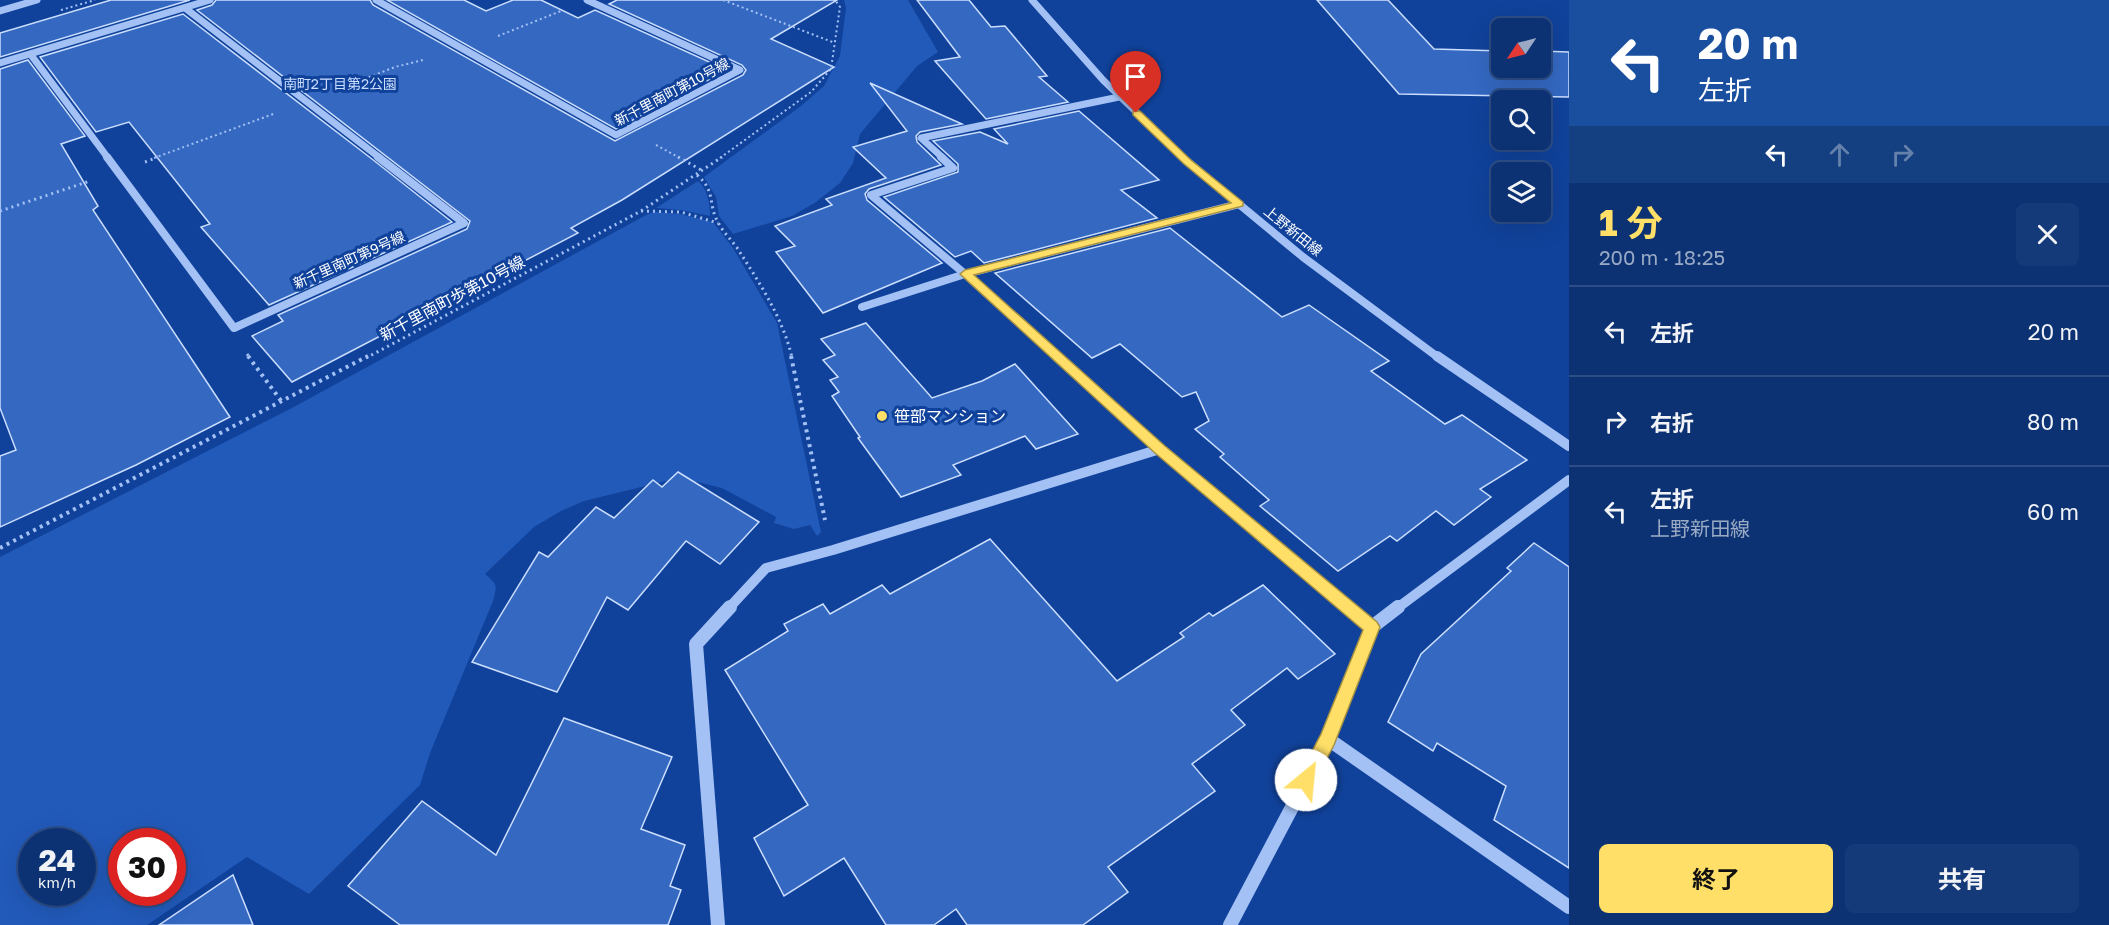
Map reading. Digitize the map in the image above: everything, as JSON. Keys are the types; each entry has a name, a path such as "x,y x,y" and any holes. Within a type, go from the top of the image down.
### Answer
{"street":[{"path":"0,11 37,0"},
{"path":"0,63 210,0"},
{"name":"新千里南町第10号線","path":"375,0 616,135 740,70 587,0"},
{"name":"上野新田線","path":"1032,0 1070,47 1188,162 1345,291 1569,446"},
{"name":"新千里南町第9号線","path":"185,8 464,223 234,328"},
{"path":"31,55 234,328"},
{"path":"1119,97 921,138 953,168 871,195 965,274 1160,449 1372,627"},
{"path":"862,307 965,274 1239,204"},
{"path":"718,925 696,644 766,568 833,550 1160,449"},
{"path":"1230,925 1328,739 1372,627 1569,480"},
{"path":"1328,739 1569,907"}],"path":[{"path":"723,0 835,43"},
{"name":"新千里南町歩第10号線","path":"0,548 282,402 641,211 697,175 811,92 831,69 840,7 835,0"},
{"path":"0,212 118,172 395,67 464,50 566,8"},
{"path":"627,130 703,171"},
{"path":"697,175 705,182 711,193 712,208 718,223 741,253 787,335 833,550"},
{"path":"641,211 681,212 718,223"},
{"path":"234,328 236,340 282,402"}],"shaded area":[{"path":"844,0 908,0 938,52 917,66 860,134 853,163 840,183 816,202 792,216 733,234 719,216 716,197 704,177 801,106 824,86 840,56 846,8"},
{"path":"698,181 708,197 710,216 656,208"},
{"path":"655,212 680,214 713,222 733,248 777,323 821,532 817,536 810,525 794,529 774,523 776,517 722,488 698,482 670,480 584,501 561,511 534,527 485,574 495,586 493,601 430,753 420,785 309,894 247,857 186,898 186,828 108,828 108,906 175,906 147,925 0,925 0,557 290,409 648,214"}],"building":[{"path":"111,0 190,0 0,57 0,33"},
{"path":"216,0 370,0 373,5 615,141 743,75 746,70 742,65 609,4 617,0 837,0 771,39 834,67 622,200 571,228 578,233 292,382 252,336 283,321 278,315 467,229 470,221 197,10 212,5"},
{"path":"387,0 464,0 486,11 513,0 541,0 578,18 595,10 727,70 616,129"},
{"path":"917,0 969,0 991,27 1005,26 1047,76 1039,77 1068,102 986,119 935,61 960,57"},
{"path":"1317,0 1388,0 1434,49 1491,51 1491,78 1551,78 1551,51 1569,52 1569,97 1551,97 1551,90 1491,90 1491,96 1399,94"},
{"path":"183,14 452,222 269,305 201,227 210,224 129,122 96,132 40,57"},
{"path":"28,60 85,136 61,144 98,206 93,210 230,417 136,465 0,527 0,456 16,450 0,408 0,69"},
{"path":"870,83 962,124 920,132 916,136 917,142 941,165 869,189 865,194 867,200 942,263 823,313 776,252 795,246 775,226 832,205 826,199 886,178 853,147 907,131"},
{"path":"1079,111 1159,180 1121,190 1157,218 984,263 971,251 955,257 884,197 958,172 958,164 933,141 980,132 1008,144 994,129"},
{"path":"1170,228 1282,317 1309,305 1389,361 1371,371 1445,424 1462,415 1527,460 1480,489 1491,497 1454,525 1436,511 1397,541 1390,536 1338,571 1260,506 1269,500 1220,457 1224,454 1195,429 1209,421 1196,392 1182,397 1120,344 1092,358 995,273"},
{"path":"866,323 932,398 982,381 1015,364 1078,434 1036,449 1025,436 953,465 961,475 901,497 858,438 860,437 832,396 839,392 830,380 838,377 823,360 835,355 821,339"},
{"path":"678,472 759,522 720,564 686,541 628,610 607,597 557,692 472,662 539,552 548,557 596,507 614,518 653,480 662,487"},
{"path":"990,539 1117,681 1184,637 1180,633 1209,613 1213,616 1263,585 1335,654 1298,679 1287,668 1231,710 1245,725 1192,764 1215,791 1108,867 1128,892 1083,925 967,925 956,909 934,925 886,925 844,858 784,896 754,838 808,805 725,670 788,631 784,624 823,604 830,614 882,585 890,594"},
{"path":"1534,543 1569,567 1569,868 1494,820 1506,786 1437,743 1433,751 1388,722 1421,654 1511,571 1507,568"},
{"path":"564,718 672,757 641,829 685,845 670,886 681,890 668,925 400,925 348,886 422,801 496,855"},
{"path":"233,875 253,925 159,925"}],"place":[{"name":"笹部マンション","path":"882,416"}],"route":[{"path":"1136,113 1188,162 1239,204 965,274 1160,449 1372,627 1328,739 1306,780"}],"park label":[{"name":"南町2丁目第2公園","path":"340,84"}]}
